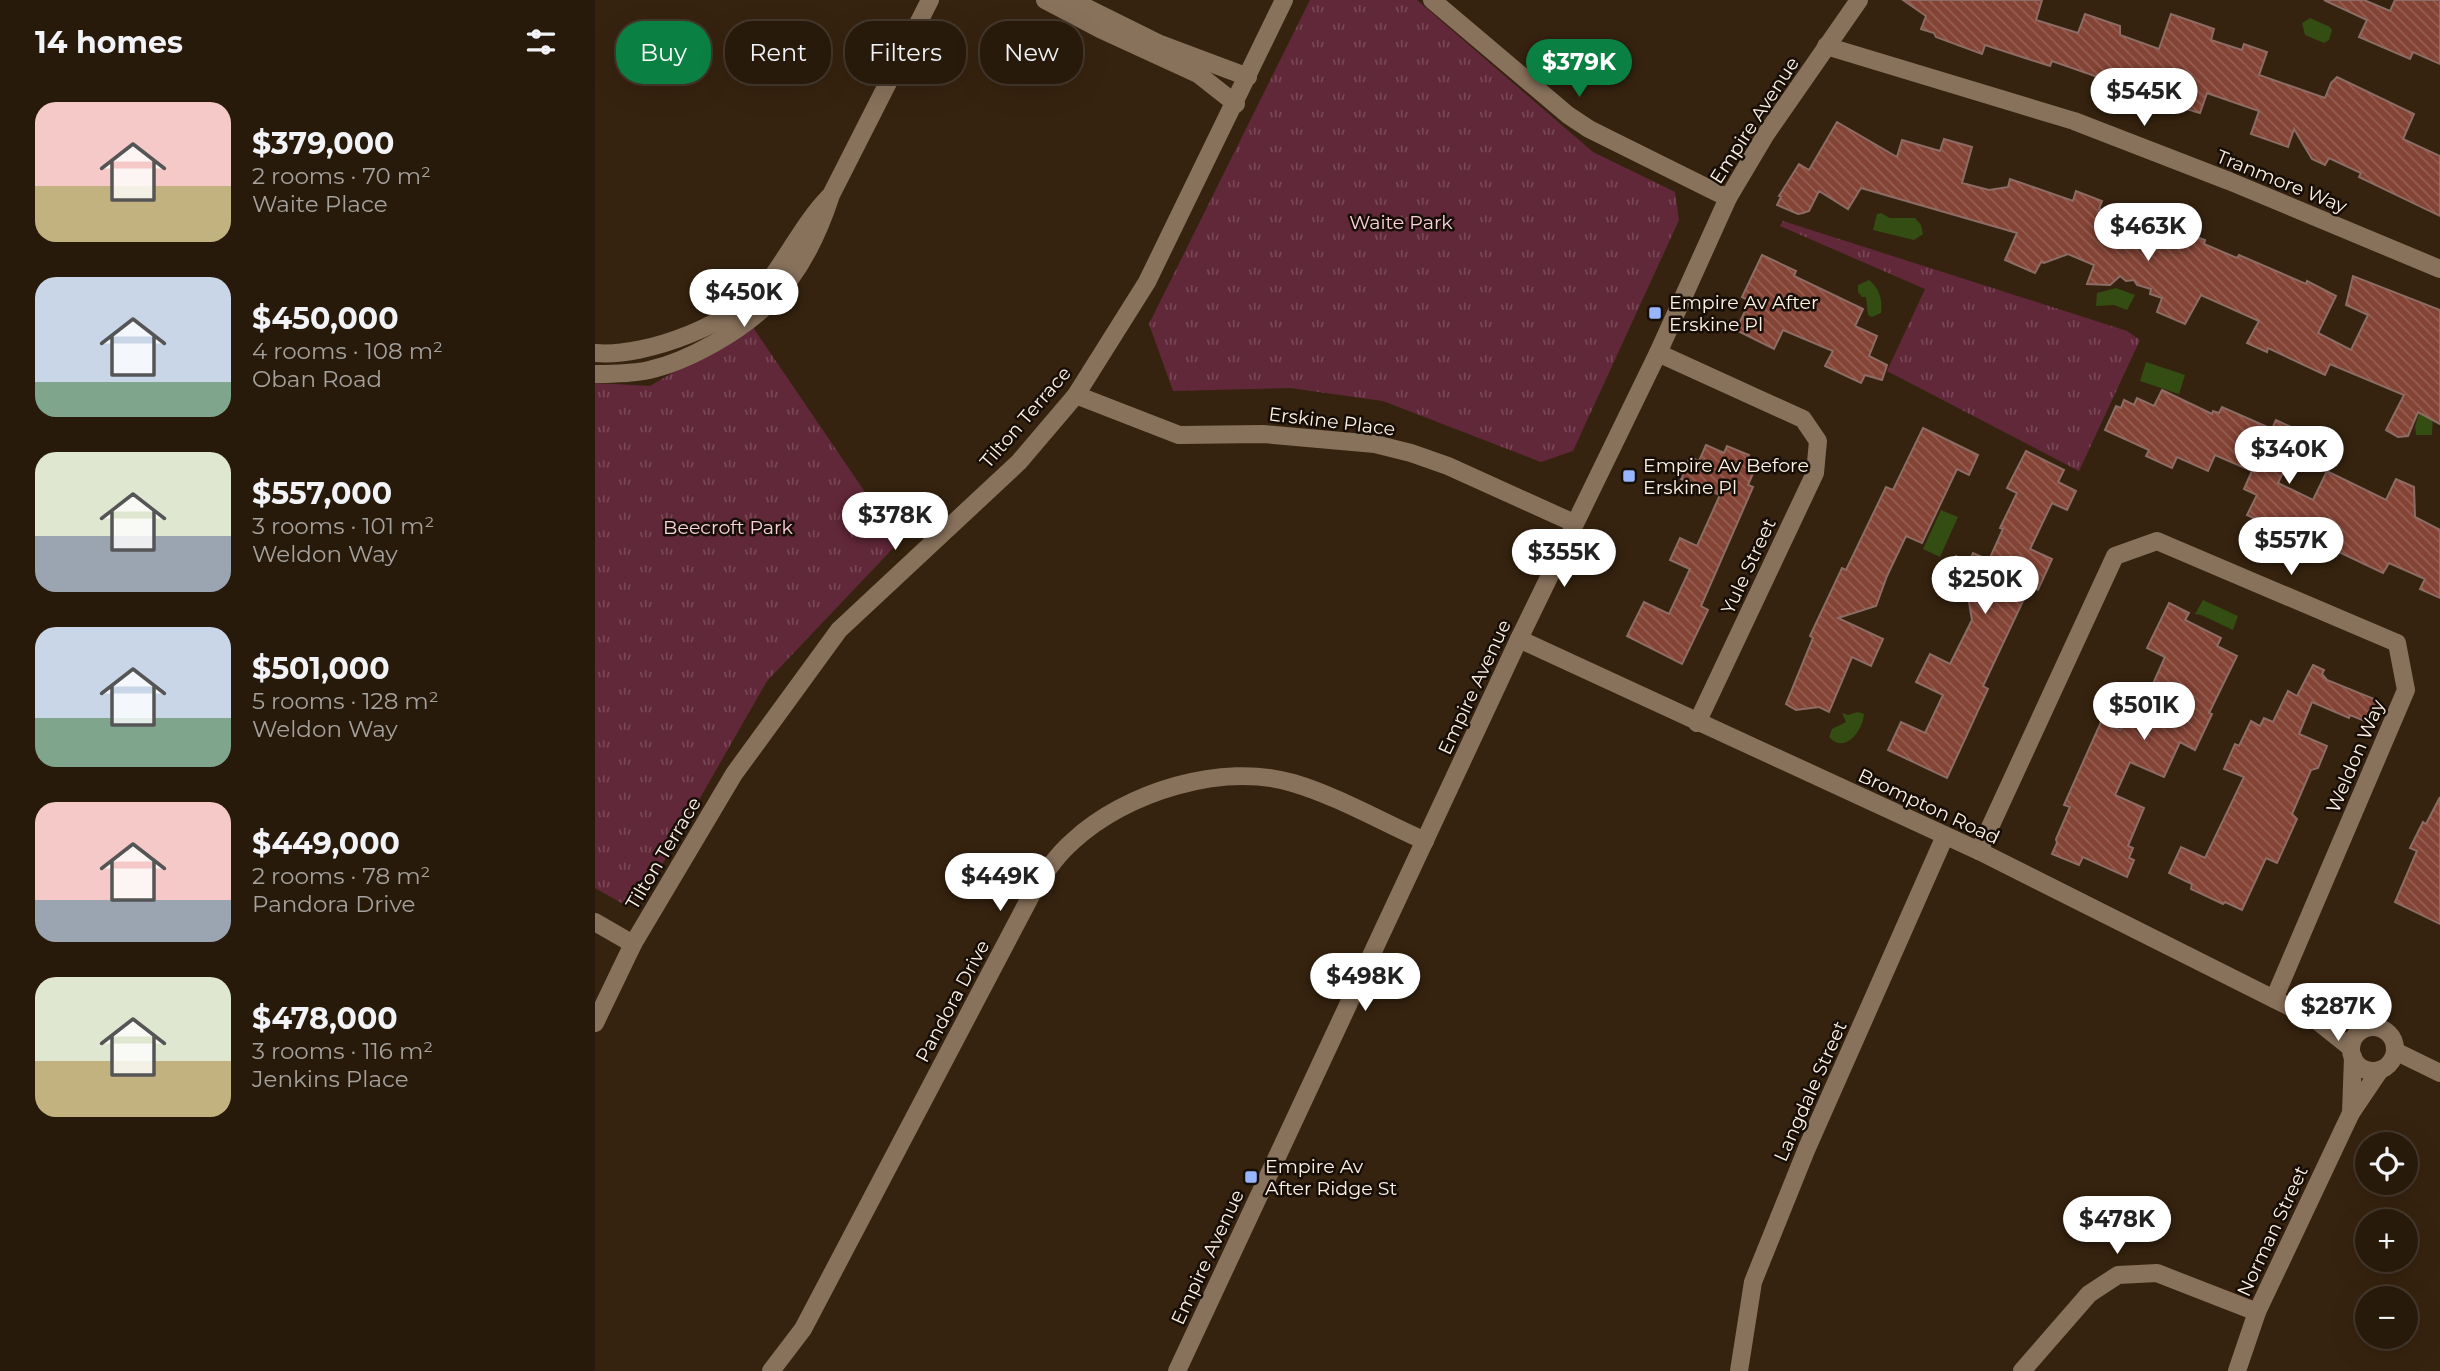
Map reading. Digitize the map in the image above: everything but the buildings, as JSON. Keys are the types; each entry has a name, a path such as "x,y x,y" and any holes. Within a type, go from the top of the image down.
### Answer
{"street":[{"path":"595,374 651,370 716,342 771,301 790,277 821,225 831,195 930,0"},
{"path":"1045,0 1100,29 1198,74 1235,104"},
{"path":"1071,0 1160,44 1248,77"},
{"name":"Tilton Terrace","path":"595,1023 633,944 734,774 839,630 1019,461 1076,395 1147,282 1285,0"},
{"path":"1432,0 1568,115 1589,129 1728,198"},
{"name":"Empire Avenue","path":"1177,1371 1519,639 1658,354 1728,198 1766,134 1859,0"},
{"name":"Tranmore Way","path":"1826,47 2074,121 2229,181 2440,269"},
{"path":"595,353 610,354 667,343 730,316 768,283 811,216 831,195"},
{"name":"Yule Street","path":"1658,354 1803,419 1818,441 1815,473 1697,723"},
{"name":"Erskine Place","path":"1076,395 1179,435 1263,433 1375,444 1411,453 1471,476 1574,523"},
{"name":"Weldon Way","path":"1979,851 2115,556 2157,541 2397,643 2406,690 2274,999"},
{"name":"Brompton Road","path":"1519,639 1979,851 2316,1020 2352,1052"},
{"name":"Pandora Drive","path":"771,1371 803,1329 1035,886 1054,861 1092,825 1153,793 1189,782 1255,777 1294,783 1425,841"},
{"name":"Langdale Street","path":"1739,1371 1753,1282 1807,1148 1945,836"},
{"path":"595,922 633,944"},
{"name":"Brompton Road","path":"2316,1020 2366,1028"},
{"path":"2388,1062 2394,1042 2383,1029 2366,1028 2359,1033 2352,1052 2364,1069 2372,1071 2388,1062 2435,1071"},
{"name":"Norman Street","path":"2351,1113 2352,1052"},
{"name":"Norman Street","path":"2237,1371 2257,1312 2351,1113 2388,1062"},
{"path":"2022,1371 2088,1294 2118,1275 2157,1273 2257,1312"}],"green space":[{"name":"Waite Park","path":"1310,0 1417,0 1593,152 1675,192 1679,220 1573,451 1541,462 1383,401 1290,388 1173,391 1149,324"},
{"path":"1783,221 2127,331 2140,340 2079,471 1887,371 1925,289 1780,226"},
{"name":"Beecroft Park","path":"752,326 899,542 767,681 644,896 627,906 595,888 595,383 650,386"}],"shaded area":[{"path":"2310,18 2330,27 2332,30 2329,40 2324,43 2305,35 2302,23"},
{"path":"1881,213 1890,218 1915,218 1921,225 1923,234 1914,240 1873,230 1877,214"},
{"path":"1869,280 1878,291 1881,303 1881,313 1872,317 1868,315 1866,297 1862,297 1858,292 1858,285"},
{"path":"2116,288 2135,295 2127,310 2114,305 2096,306 2097,293"},
{"path":"2146,362 2185,375 2179,394 2140,381"},
{"path":"2433,411 2432,435 2416,435 2419,413 2416,412"},
{"path":"1941,510 1958,517 1940,557 1923,549"},
{"path":"2203,600 2238,616 2233,630 2195,614"},
{"path":"1858,712 1864,714 1863,720 1852,738 1841,743 1829,737 1832,729 1846,722 1842,713 1848,715"}],"place":[{"name":"Empire Av After Erskine Pl","path":"1655,313"},
{"name":"Empire Av Before Erskine Pl","path":"1629,476"},
{"name":"Empire Av After Ridge St","path":"1251,1177"}]}
